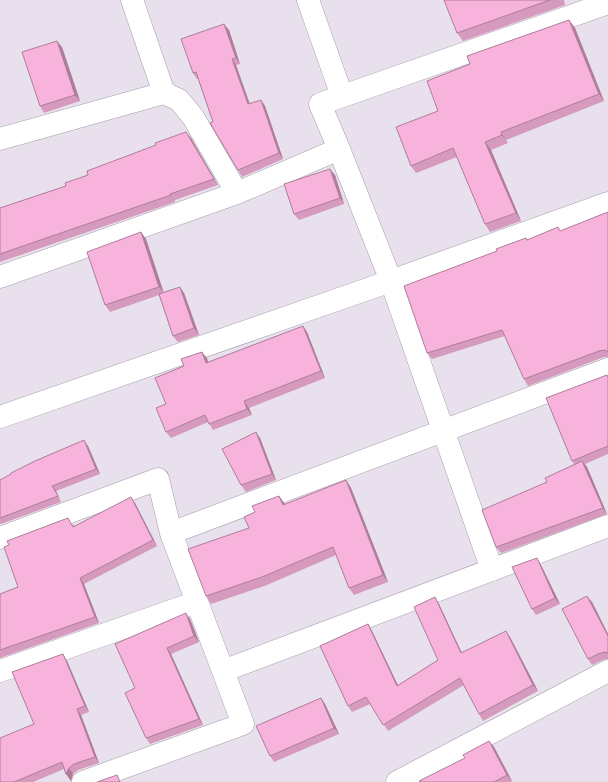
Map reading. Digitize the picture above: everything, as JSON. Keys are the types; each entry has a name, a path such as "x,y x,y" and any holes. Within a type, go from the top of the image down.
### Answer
{"street":[{"path":"132,0 164,92 179,100 193,117 237,193"},
{"path":"308,0 342,96"},
{"path":"492,570 391,281 320,104 608,3"},
{"path":"0,139 164,92"},
{"path":"0,277 237,193 339,149"},
{"path":"0,417 391,281 608,203"},
{"path":"172,533 608,369"},
{"path":"0,538 158,479 172,533 242,724 83,782"},
{"path":"223,671 608,526"},
{"path":"0,671 197,602"},
{"path":"398,782 608,671"}],"building":[{"path":"444,0 550,0 457,33"},
{"path":"569,20 599,94 501,132 502,135 485,142 516,213 485,224 453,148 411,166 396,127 438,111 427,81 470,64 467,56"},
{"path":"224,24 236,58 232,59 248,104 261,100 279,153 238,170 210,123 213,122 196,72 193,73 181,39"},
{"path":"57,41 75,95 40,106 22,52"},
{"path":"186,132 214,179 0,254 0,208 66,186 65,183 88,175 87,171"},
{"path":"330,169 340,198 294,214 284,184"},
{"path":"608,212 608,352 605,350 599,351 524,379 502,330 427,353 404,286 497,251 496,249 526,238 527,240 558,227 560,231"},
{"path":"141,232 159,287 105,305 87,252"},
{"path":"180,287 194,328 173,336 159,294"},
{"path":"303,326 321,371 244,401 247,409 209,424 205,415 166,432 156,408 166,404 155,378 184,366 181,359 202,352 206,363"},
{"path":"607,375 608,446 572,461 546,398"},
{"path":"256,432 272,474 241,485 222,449"},
{"path":"84,440 96,469 52,486 58,496 0,518 0,480 35,461"},
{"path":"582,461 603,508 496,547 482,510 547,482 545,478"},
{"path":"346,480 383,575 349,588 333,547 262,577 206,596 188,549 249,528 244,517 255,512 252,506 279,496 283,505"},
{"path":"131,497 153,540 80,578 95,617 0,650 0,594 18,587 4,547 9,545 7,541 68,518 73,527"},
{"path":"537,558 555,598 532,609 512,567"},
{"path":"587,596 608,636 608,653 604,652 588,659 562,609"},
{"path":"435,597 461,653 506,631 533,685 479,714 460,678 383,725 366,697 348,706 320,646 368,624 397,686 438,660 414,607"},
{"path":"186,613 194,636 167,648 199,719 146,738 125,693 135,688 115,644"},
{"path":"63,654 85,706 77,709 95,757 74,764 69,768 66,774 62,762 14,782 0,782 0,738 34,724 12,672"},
{"path":"321,698 334,728 270,756 256,726"},
{"path":"489,741 507,775 494,782 419,781 465,758 463,755"},
{"path":"117,775 120,782 97,782"}]}
